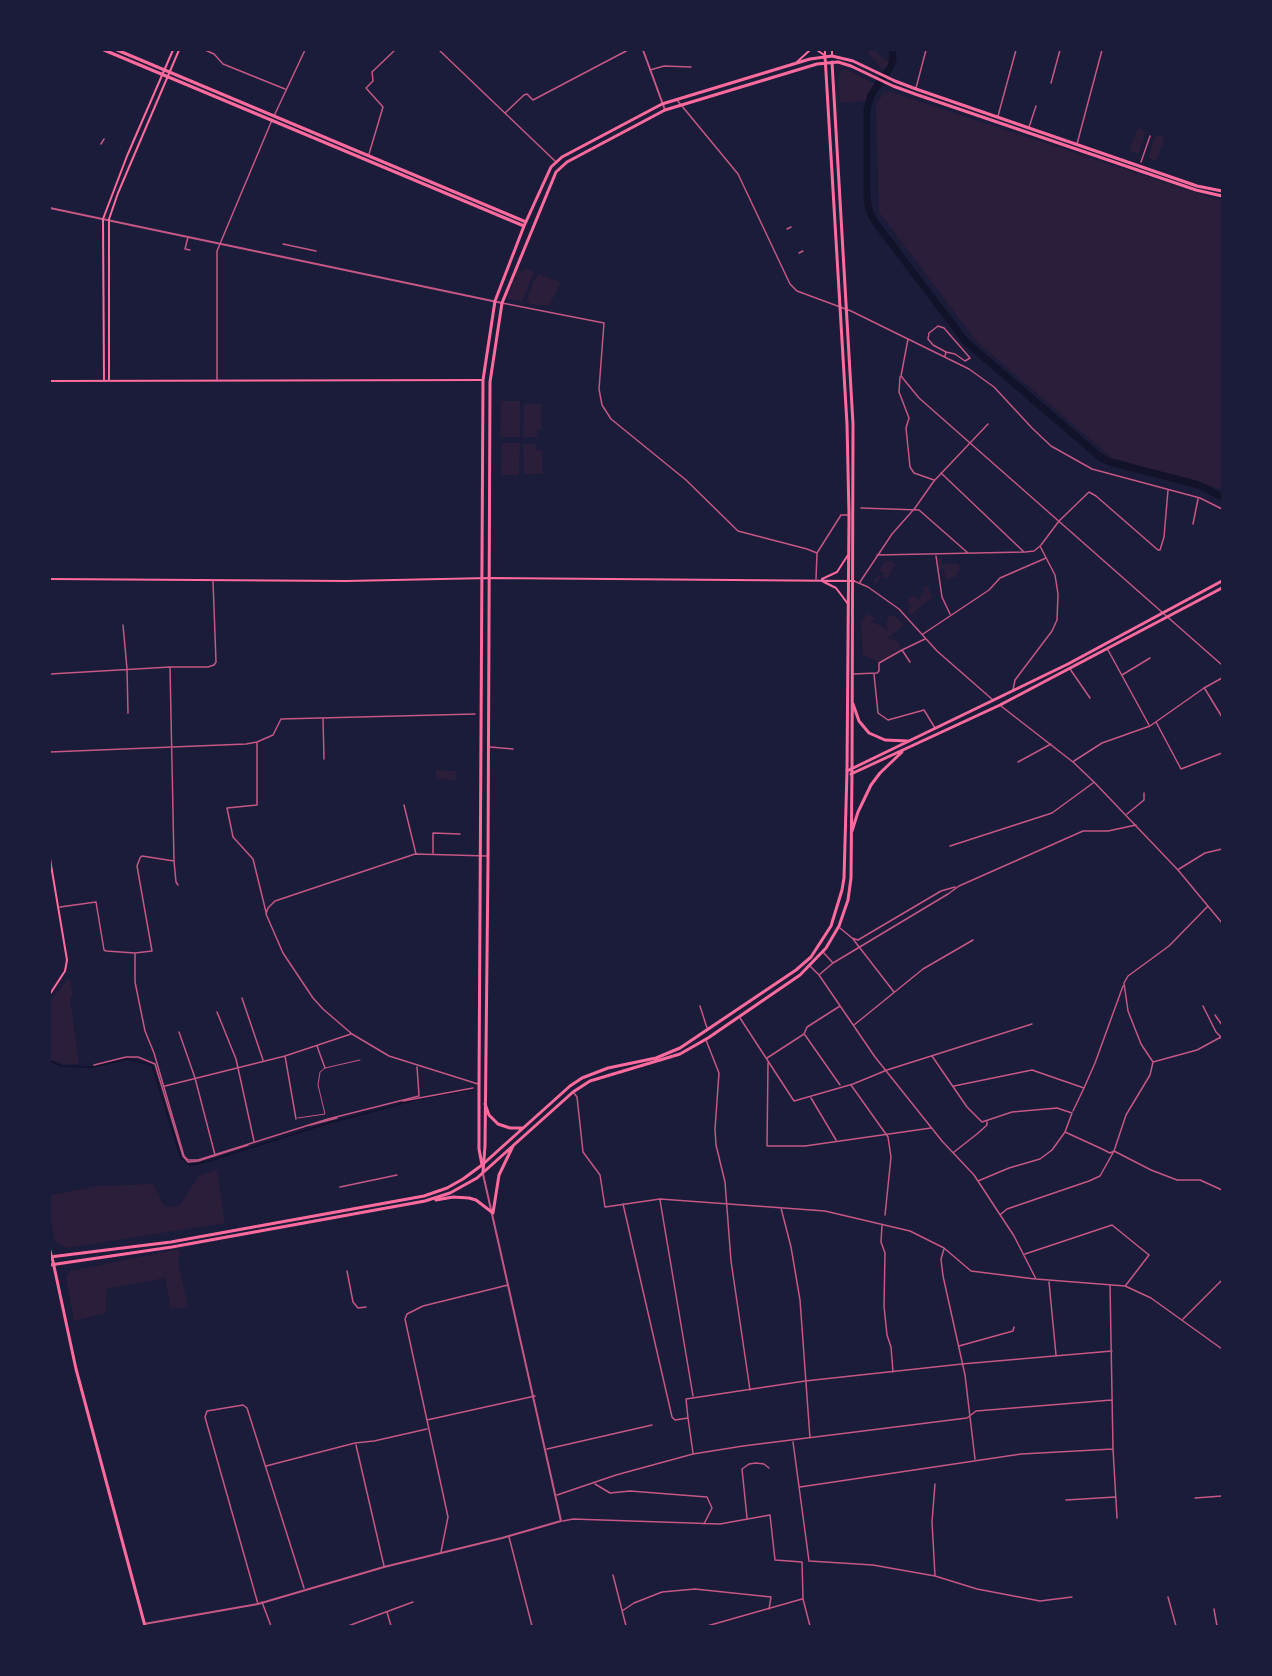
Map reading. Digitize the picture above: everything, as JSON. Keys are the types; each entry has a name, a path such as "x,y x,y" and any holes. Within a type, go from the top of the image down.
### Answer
{"main road":[{"path":"104,50 524,226"},
{"path":"117,50 526,222"},
{"path":"104,381 103,219 173,50"},
{"path":"109,381 109,219 180,50"},
{"path":"795,63 810,50"},
{"path":"817,50 825,56"},
{"path":"51,1257 171,1242 424,1196 447,1188 482,1165 570,1086 582,1078 608,1068 656,1058 680,1048 796,970 811,957 822,942 837,911 844,878 849,515 847,424 825,50"},
{"path":"425,1201 466,1185 573,1092 590,1082 610,1074 653,1064 680,1054 706,1040 810,966 839,926 848,900 851,878 854,674 853,424 832,50"},
{"path":"483,1172 479,1149 479,1085 483,380 495,301 524,226 551,167 556,162 662,104 795,63 832,56 854,61 916,89 1197,186 1222,191"},
{"path":"482,1165 485,1146 488,856 490,382 502,303 545,195 561,166 665,110 825,62 832,62 851,66 893,86 1196,190 1222,196"},
{"path":"50,381 483,380"},
{"path":"818,580 837,572 848,555"},
{"path":"50,579 346,581 489,578 854,581"},
{"path":"818,580 836,588 848,604"},
{"path":"847,771 1013,691 1222,581"},
{"path":"846,776 1000,705 1222,588"},
{"path":"853,704 859,720 869,733 885,740 909,741"},
{"path":"850,836 865,796 880,773 900,753 913,745"},
{"path":"50,859 66,967 50,994"},
{"path":"822,942 827,945"},
{"path":"485,1104 489,1115 498,1124 510,1128 523,1128"},
{"path":"51,1264 172,1247 453,1197 476,1200 493,1213 499,1175 515,1143"},
{"path":"50,1249 51,1264 76,1370 144,1625"}],"street":[{"path":"205,50 214,54 223,64 286,90"},
{"path":"217,382 217,251 274,115 305,50"},
{"path":"368,155 383,107 366,88 373,81 372,72 395,50"},
{"path":"439,50 561,166"},
{"path":"505,114 524,95 527,94 533,100 628,50"},
{"path":"643,50 665,110"},
{"path":"916,89 926,50"},
{"path":"998,116 1016,50"},
{"path":"1051,82 1060,50"},
{"path":"1076,148 1101,50"},
{"path":"650,70 664,66 691,67"},
{"path":"677,99 738,174 790,284 797,291 845,309 969,369 994,387 1032,429 1051,446 1092,469 1198,497 1222,510"},
{"path":"1029,127 1036,106"},
{"path":"1141,162 1150,136"},
{"path":"101,144 104,139"},
{"path":"50,208 604,323 599,389 602,405 611,419 686,480 738,531 807,549 817,554"},
{"path":"787,229 791,227"},
{"path":"185,249 188,237"},
{"path":"283,244 316,251"},
{"path":"181,248 190,250"},
{"path":"799,253 803,251"},
{"path":"938,326 944,328 970,358 965,361 955,354 946,352 933,345 928,339 930,333 938,326"},
{"path":"908,339 905,344 899,392 909,418 906,430 909,467 914,473 934,481"},
{"path":"945,357 946,352"},
{"path":"901,376 919,398 1222,665"},
{"path":"860,582 892,534 915,508 934,481 988,424"},
{"path":"941,473 1025,552"},
{"path":"877,555 1034,551 1059,521 1089,492 1160,550 1164,537 1168,489"},
{"path":"1193,524 1198,497"},
{"path":"861,508 915,508 968,554"},
{"path":"818,580 817,554 841,515 849,515"},
{"path":"1013,691 1015,680 1052,632 1057,620 1057,585 1047,557 1040,546"},
{"path":"936,555 942,597 951,615"},
{"path":"923,634 989,590 1000,578 1047,557"},
{"path":"50,674 208,667 216,662 213,580"},
{"path":"854,581 860,582 899,609 937,651 994,700"},
{"path":"123,625 128,713"},
{"path":"854,674 874,674 879,671 879,663 926,639"},
{"path":"1108,649 1150,726"},
{"path":"902,650 910,662"},
{"path":"1121,676 1150,658"},
{"path":"170,667 174,861 178,885"},
{"path":"1070,669 1090,698"},
{"path":"874,674 878,713 888,720 924,710 936,729"},
{"path":"1073,762 1102,743 1150,726 1222,678"},
{"path":"1204,688 1222,717"},
{"path":"1000,705 1073,762 1094,782 1178,870 1222,923"},
{"path":"50,752 234,745 257,742 273,735 281,719 475,714"},
{"path":"323,718 324,759"},
{"path":"1156,722 1181,769 1222,753"},
{"path":"257,742 256,805 227,808 233,837 253,859 266,914 283,953 313,998 352,1034 389,1056 479,1085"},
{"path":"1018,762 1051,744"},
{"path":"489,747 513,749"},
{"path":"950,846 1052,813 1094,782"},
{"path":"1127,815 1144,800 1144,793"},
{"path":"404,806 416,854"},
{"path":"852,938 858,940 941,891 958,886 1083,831 1108,831 1136,825"},
{"path":"432,855 433,833 460,834"},
{"path":"1178,870 1205,853 1222,849"},
{"path":"266,914 275,901 416,854 488,856"},
{"path":"58,907 96,902 104,950 135,953 150,951 152,949 138,861 142,856 174,861"},
{"path":"819,975 833,963 958,886"},
{"path":"978,1181 1009,1168 1040,1160 1052,1150 1065,1132 1095,1063 1128,976 1170,946 1208,906"},
{"path":"839,926 860,947 895,992"},
{"path":"854,1026 923,969 973,940"},
{"path":"822,951 833,963"},
{"path":"135,953 135,982 145,1031 154,1053 185,1158 190,1161 328,1119 419,1095 417,1066"},
{"path":"810,966 932,1128 978,1181 1024,1254 1036,1279"},
{"path":"1000,1214 1007,1209 1098,1178 1114,1151 1126,1114 1150,1075 1153,1062 1141,1044 1128,1011 1124,985"},
{"path":"242,998 264,1060"},
{"path":"700,1006 708,1030"},
{"path":"766,1059 804,1034 807,1027 840,1006"},
{"path":"1153,1062 1197,1050 1222,1038 1203,1006"},
{"path":"218,1012 236,1059 254,1142"},
{"path":"1215,1015 1222,1025"},
{"path":"739,1017 794,1101 851,1085 887,1070 1032,1024"},
{"path":"179,1032 195,1078 215,1155"},
{"path":"164,1086 285,1056 352,1034"},
{"path":"804,1034 841,1087"},
{"path":"706,1040 719,1073 716,1145 725,1182 725,1205 750,1389"},
{"path":"317,1046 325,1068"},
{"path":"285,1056 296,1119"},
{"path":"932,1056 967,1107 982,1122 987,1122"},
{"path":"94,1065 126,1057 138,1057 155,1064 183,1156 188,1162 198,1161 274,1136 366,1110 419,1097 473,1088"},
{"path":"768,1062 767,1146 805,1146 932,1128"},
{"path":"953,1086 1032,1070 1084,1088"},
{"path":"851,1085 887,1134 891,1157 885,1215"},
{"path":"573,1092 577,1097 583,1152 600,1175 605,1207 660,1199 825,1211 882,1224 910,1231 944,1248 971,1271 1125,1286 1151,1298 1222,1349"},
{"path":"811,1097 837,1141"},
{"path":"953,1153 994,1117 1022,1111 1057,1108 1072,1113"},
{"path":"1065,1132 1110,1153 1114,1151 1150,1170 1177,1180 1200,1180 1222,1190"},
{"path":"483,1172 535,1396 561,1521"},
{"path":"340,1187 397,1175"},
{"path":"660,1199 693,1398"},
{"path":"623,1204 672,1419 688,1418"},
{"path":"780,1207 789,1237 800,1300 810,1438"},
{"path":"882,1224 881,1242 885,1253 884,1306 893,1371"},
{"path":"1024,1254 1112,1225 1149,1255 1125,1286"},
{"path":"944,1248 941,1259 943,1276 971,1414 976,1460"},
{"path":"347,1271 353,1302 357,1308 366,1307"},
{"path":"1049,1280 1056,1355"},
{"path":"1182,1319 1222,1280"},
{"path":"1110,1284 1113,1449 1117,1518"},
{"path":"441,1553 448,1518 405,1319 407,1314 423,1306 509,1285"},
{"path":"958,1346 1013,1331 1014,1327"},
{"path":"693,1454 686,1399 805,1381 893,1371 1112,1351"},
{"path":"427,1420 535,1396"},
{"path":"556,1495 616,1475 693,1454 967,1418 976,1411 1112,1400"},
{"path":"258,1604 205,1417 207,1411 245,1406 304,1589"},
{"path":"546,1449 652,1425"},
{"path":"266,1466 355,1443 374,1442 428,1429"},
{"path":"793,1441 809,1561 873,1564 935,1576 977,1589 1040,1601 1072,1597"},
{"path":"355,1443 384,1567"},
{"path":"800,1487 1021,1454 1113,1449"},
{"path":"747,1519 742,1469 749,1464 756,1463 764,1464 769,1468"},
{"path":"594,1484 610,1493 630,1491 706,1497 712,1508 704,1524"},
{"path":"935,1484 932,1522 935,1576"},
{"path":"1195,1498 1222,1496"},
{"path":"1066,1500 1116,1497"},
{"path":"144,1625 258,1604 384,1567 561,1521 573,1519 720,1524 770,1515 775,1560 802,1562 803,1599 810,1626"},
{"path":"509,1536 532,1626"},
{"path":"613,1575 626,1626"},
{"path":"622,1611 634,1603 662,1592 695,1589 771,1597 769,1609"},
{"path":"1168,1597 1176,1626"},
{"path":"707,1626 803,1599"},
{"path":"262,1602 271,1626"},
{"path":"348,1626 413,1602"},
{"path":"1214,1609 1218,1626"},
{"path":"387,1611 391,1626"}],"lane":[{"path":"296,1119 325,1114 318,1085 320,1072 325,1068 360,1060"}],"shaded area":[{"path":"866,50 876,50 889,62 886,68 882,69"},
{"path":"846,69 875,84 865,101 840,103 838,76"},
{"path":"835,81 837,81 840,142 839,141"},
{"path":"884,92 891,92 1222,200 1222,489 1112,458 976,341 879,212 876,106"},
{"path":"1138,128 1144,130 1145,134 1138,154 1129,151"},
{"path":"1159,135 1165,137 1156,161 1148,158 1155,137"},
{"path":"525,268 534,272 522,302 508,299 507,293 512,287 512,281 516,279 514,273 520,270 521,274"},
{"path":"539,274 561,282 549,306 530,304 527,300 533,282"},
{"path":"501,401 520,401 520,437 500,437"},
{"path":"524,404 541,404 541,430 537,430 537,437 523,437"},
{"path":"502,443 520,443 519,475 501,475"},
{"path":"523,444 536,444 536,450 542,450 543,474 524,474"},
{"path":"937,558 942,558 942,564 959,564 960,571 957,571 957,577 946,580 944,569 939,570"},
{"path":"885,561 892,561 896,564 887,579 881,576 877,584 873,583 875,577 879,575 882,576 884,573 879,571"},
{"path":"927,585 932,597 911,615 907,612 911,606 907,600 915,596 919,600 921,598 919,596 924,592 922,588"},
{"path":"867,614 875,618 871,622 882,626 888,632 886,625 889,616 895,616 904,625 887,638 899,642 901,649 879,662 863,655 861,623"},
{"path":"436,770 456,771 456,780 436,779"},
{"path":"68,979 73,996 70,998 79,1064 63,1064 50,1059 50,1001"},
{"path":"217,1170 225,1223 67,1248 55,1242 50,1216 50,1195 98,1186 153,1184 165,1207 179,1206 199,1176"},
{"path":"179,1249 178,1260 188,1307 171,1309 165,1278 106,1289 106,1313 74,1321 66,1276 71,1271"}],"waterway":[{"path":"892,50 891,66 871,95 867,110 867,196 869,210 875,222 966,342 1100,457 1110,462 1199,485 1222,497"},
{"path":"50,1061 62,1066 92,1067 127,1059 152,1065 181,1158 190,1165 329,1123 419,1099 473,1089"}]}
